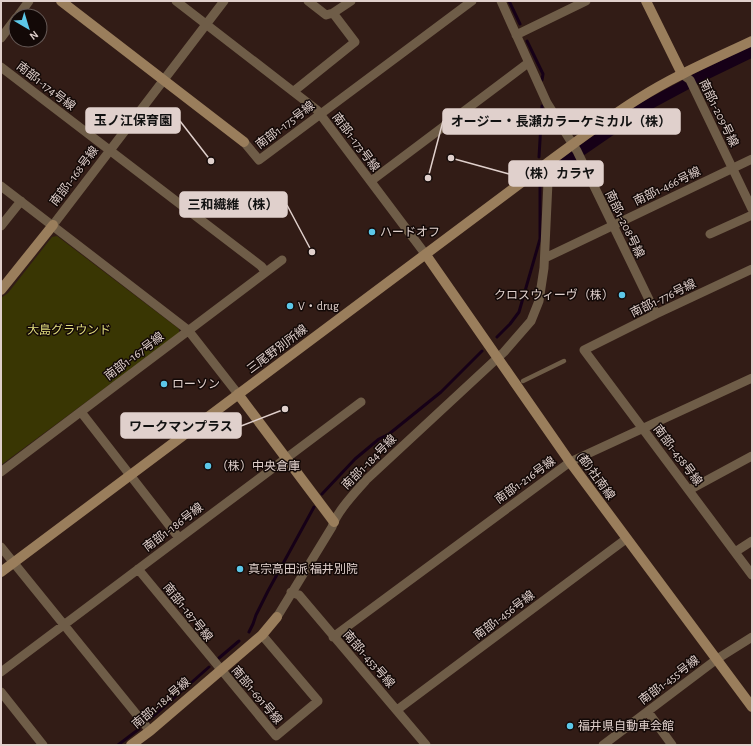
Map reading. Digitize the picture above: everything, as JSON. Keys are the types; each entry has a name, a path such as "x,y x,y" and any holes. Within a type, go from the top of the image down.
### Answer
{"street":[{"name":"南部1-175号線","path":"61,1 244,142 259,160 472,1"},
{"name":"南部1-173号線","path":"176,1 317,110 426,255"},
{"name":"南部1-168号線","path":"1,290 53,225 224,1"},
{"path":"308,1 326,15 332,13 350,1"},
{"name":"南部1-208号線","path":"501,1 547,103 573,145 656,314"},
{"path":"516,35 586,1"},
{"path":"646,1 682,74"},
{"path":"294,91 355,42 332,13"},
{"path":"1,38 8,29"},
{"name":"三尾野別所線","path":"1,572 546,164 639,98 682,74 752,41"},
{"path":"371,181 528,63"},
{"name":"南部1-174号線","path":"1,66 261,266 266,272"},
{"name":"南部1-209号線","path":"682,74 690,80 752,209"},
{"name":"南部1-466号線","path":"545,258 752,159"},
{"name":"南部1-184号線","path":"131,745 150,731 262,635 277,617 334,522 366,480 498,357 531,321 539,301 545,258 548,182 546,164"},
{"path":"1,186 188,330 334,522"},
{"path":"1,226 21,202"},
{"path":"710,234 752,215"},
{"name":"(都)社南線","path":"426,255 570,462 752,707"},
{"name":"南部1-167号線","path":"1,472 282,260"},
{"name":"南部1-776号線","path":"584,350 752,269"},
{"name":"南部1-458号線","path":"584,350 752,575"},
{"name":"南部1-216号線","path":"333,637 570,462 752,378"},
{"name":"南部1-186号線","path":"1,672 361,402"},
{"path":"80,412 179,538"},
{"path":"689,490 752,456"},
{"name":"南部1-456号線","path":"397,710 626,539"},
{"path":"735,552 752,541"},
{"path":"1,547 150,731"},
{"name":"南部1-187号線","path":"138,569 220,670"},
{"name":"南部1-453号線","path":"291,592 298,595 426,745"},
{"name":"南部1-691号線","path":"220,670 276,736 318,701 262,635"},
{"name":"南部1-455号線","path":"603,745 717,659 752,637"},
{"path":"1,692 43,745"},
{"path":"648,712 672,745"}],"lane":[{"path":"523,381 564,361"}],"green space":[{"name":"大島グラウンド","path":"57,236 179,329 179,333 1,465 1,298 8,293 52,237"}],"waterway":[{"path":"509,1 520,24"},
{"path":"527,41 543,74 542,80"},
{"path":"696,79 752,52"},
{"path":"582,150 646,106 687,84"},
{"path":"539,157 542,106"},
{"path":"553,171 574,156"},
{"path":"497,337 519,312 540,239 540,181"},
{"path":"322,494 355,459 441,392 482,351"},
{"path":"249,632 268,591 314,507"},
{"path":"219,658 239,641"},
{"path":"149,720 209,667"},
{"path":"118,745 139,729"}],"place":[{"name":"（株）カラヤ","path":"451,158"},
{"name":"玉ノ江保育園","path":"211,161"},
{"name":"オージー・長瀬カラーケミカル（株）","path":"428,178"},
{"name":"ハードオフ","path":"372,232"},
{"name":"三和繊維（株）","path":"312,252"},
{"name":"クロスウィーヴ（株）","path":"622,295"},
{"name":"V・drug","path":"290,306"},
{"name":"ローソン","path":"164,384"},
{"name":"ワークマンプラス","path":"285,409"},
{"name":"（株）中央倉庫","path":"208,466"},
{"name":"真宗高田派 福井別院","path":"240,569"},
{"name":"福井県自動車会館","path":"570,726"}]}
